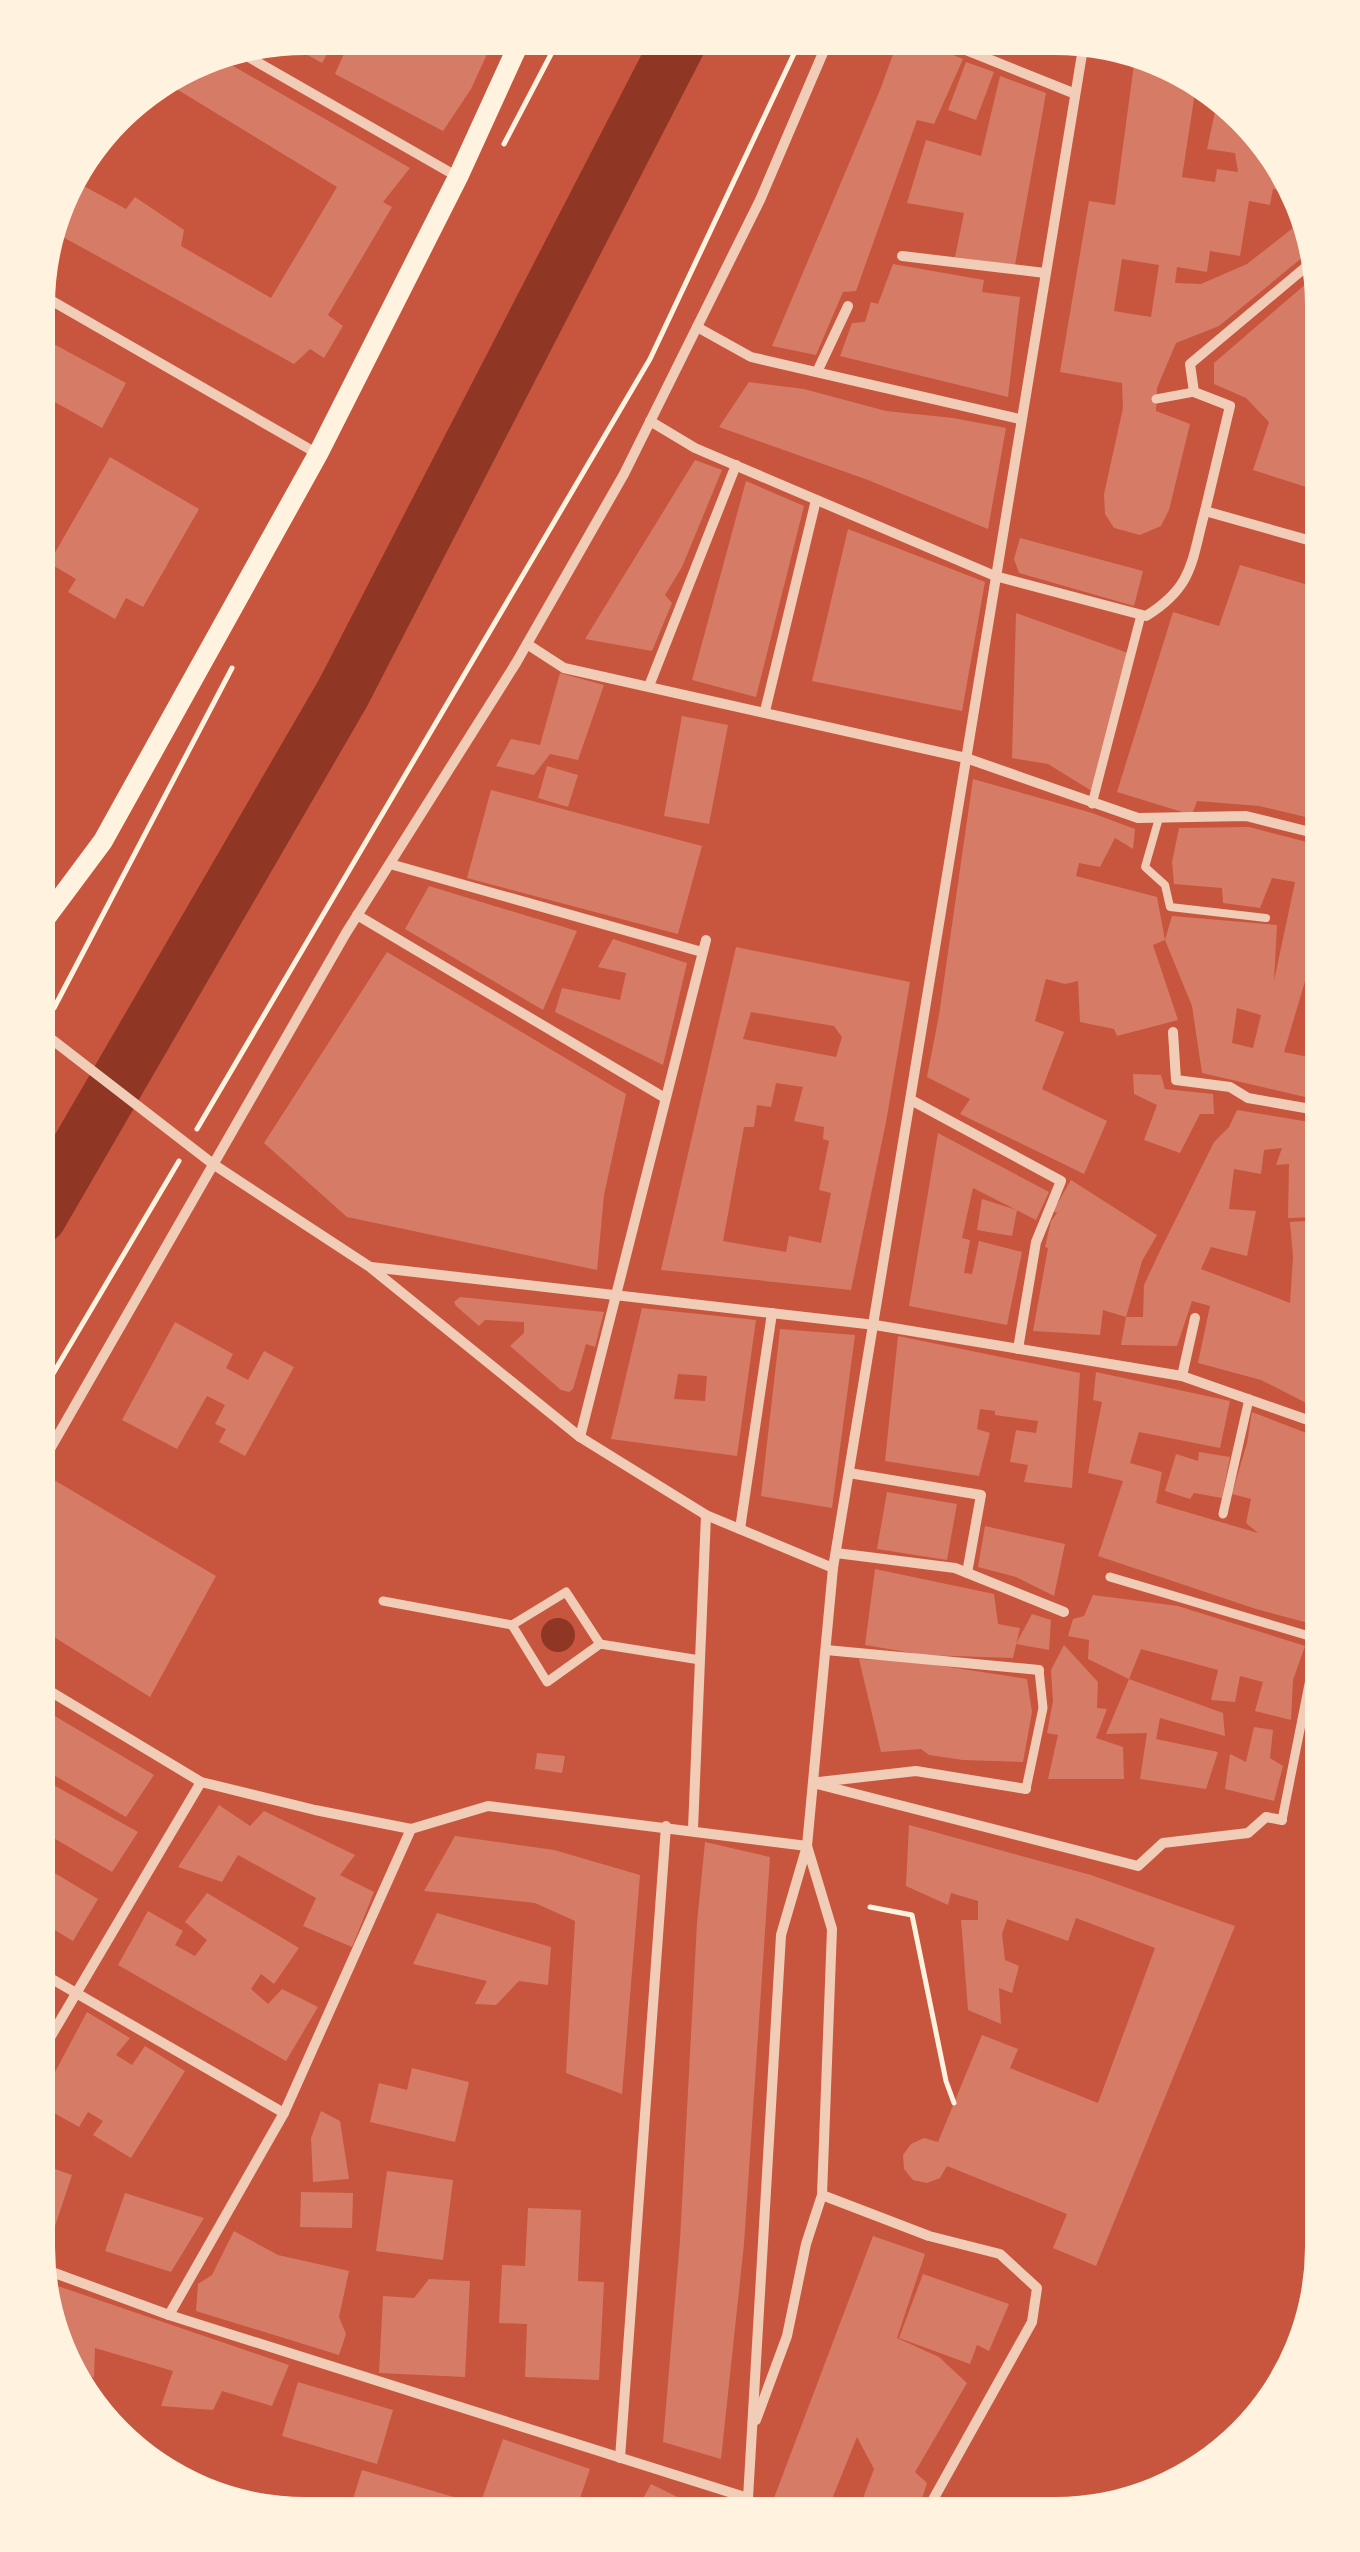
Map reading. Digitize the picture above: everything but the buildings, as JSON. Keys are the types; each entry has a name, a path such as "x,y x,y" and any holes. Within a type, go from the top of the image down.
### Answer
{"main road":[{"path":"55,905 102,841 318,454 458,177 513,56"}],"street":[{"path":"55,1440 358,915 526,644 650,421 760,200 822,55"},
{"path":"979,55 1073,93"},
{"path":"748,2497 780,1935 807,1846 836,1553 1080,57"},
{"path":"254,60 458,177"},
{"path":"902,256 1045,273"},
{"path":"1194,392 1190,364 1302,269"},
{"path":"55,303 318,454"},
{"path":"817,372 848,306"},
{"path":"697,327 751,357 1020,419"},
{"path":"650,421 695,448 995,576 1146,616 1168,603 1184,584 1230,406 1194,392 1156,399"},
{"path":"649,686 736,465"},
{"path":"765,712 816,500"},
{"path":"1206,510 1305,539"},
{"path":"1092,804 1142,615"},
{"path":"526,644 564,668 966,758 1138,818 1246,816 1305,830"},
{"path":"390,864 704,946 580,1437"},
{"path":"358,915 665,1098"},
{"path":"1173,1032 1176,1080 1230,1087 1248,1098 1305,1108"},
{"path":"55,1042 213,1164 370,1267 580,1437 706,1514 834,1568"},
{"path":"911,1100 1061,1180 1036,1242 1018,1349"},
{"path":"370,1267 874,1325 1182,1376 1304,1419"},
{"path":"740,1528 772,1313"},
{"path":"1182,1376 1195,1318"},
{"path":"1223,1514 1248,1399"},
{"path":"850,1474 980,1495 967,1573"},
{"path":"692,1829 706,1514"},
{"path":"836,1553 955,1568 1064,1612"},
{"path":"1110,1577 1304,1635"},
{"path":"383,1601 512,1625 566,1592 600,1644"},
{"path":"512,1625 547,1682 600,1644 700,1660"},
{"path":"813,1783 916,1771 1026,1788 1043,1708 1039,1670 826,1650"},
{"path":"55,1694 201,1782 411,1829 488,1806 807,1846"},
{"path":"813,1783 1138,1866 1163,1843 1248,1833 1266,1816 1282,1820 1304,1701"},
{"path":"55,2030 201,1782"},
{"path":"620,2458 666,1826"},
{"path":"169,2315 284,2113 411,1829"},
{"path":"752,2431 787,2336 806,2244 822,2194 832,1929 807,1846"},
{"path":"55,1981 284,2113"},
{"path":"822,2194 929,2236 1000,2254 1037,2288 1032,2322 935,2497"},
{"path":"57,2274 169,2315 745,2497"}],"lane":[{"path":"1159,818 1145,868 1165,885 1170,907 1266,918"}],"path":[{"path":"55,1370 650,360 793,55"},
{"path":"870,1908 912,1915 946,2081 954,2103"}],"shaded area":[{"path":"558,1618 570,1623 575,1635 570,1647 558,1652 546,1647 541,1635 546,1623"}],"waterway":[{"path":"55,1189 343,693 672,55"}]}
